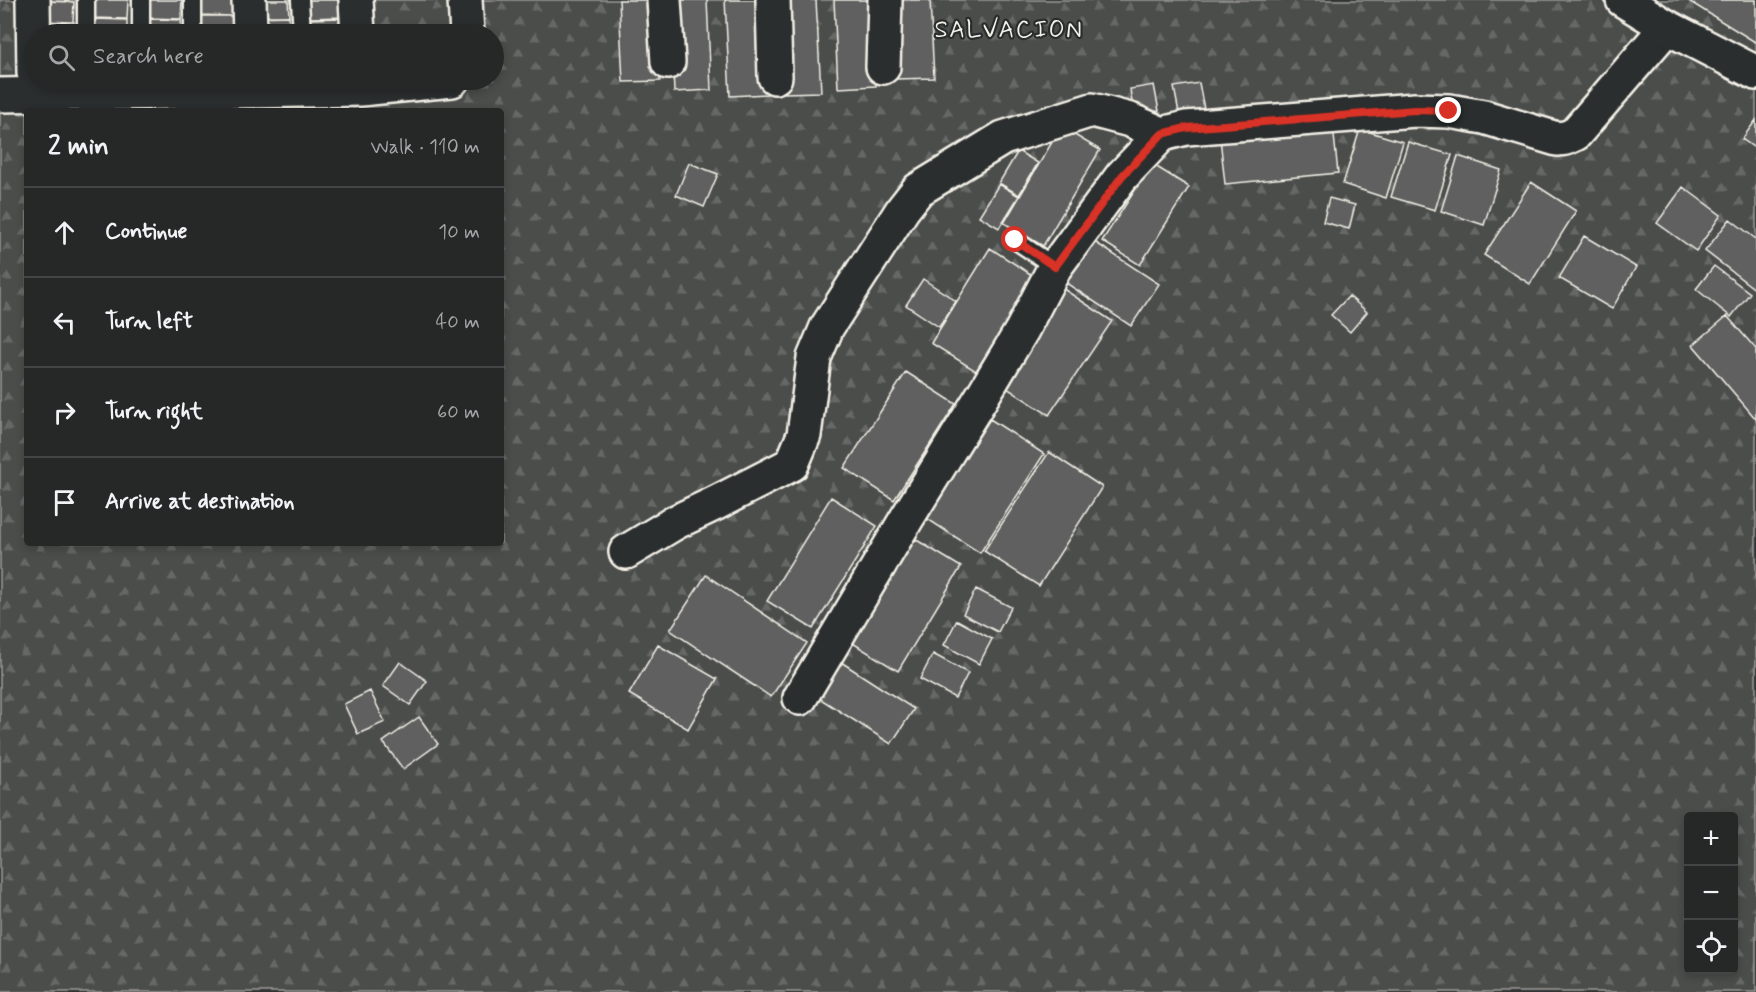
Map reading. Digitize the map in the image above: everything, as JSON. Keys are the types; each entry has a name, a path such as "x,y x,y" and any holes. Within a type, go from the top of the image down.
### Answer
{"street":[{"path":"33,0 34,24"},
{"path":"249,0 250,24"},
{"path":"356,0 357,24"},
{"path":"465,0 466,24"},
{"path":"664,0 668,62"},
{"path":"773,0 775,77"},
{"path":"883,67 885,0"},
{"path":"1623,0 1667,27 1756,73"},
{"path":"800,698 1022,330 1055,267 1122,176 1162,134 1186,128 1415,110 1449,111 1484,117 1557,139 1566,138 1575,134 1667,27"},
{"path":"0,95 24,86"},
{"path":"626,552 676,522 792,464 804,435 814,358 827,327 903,209 918,190 1003,138 1092,110 1130,120 1162,134"}],"lane":[{"path":"86,0 86,24"},
{"path":"141,0 141,24"},
{"path":"193,0 194,24"},
{"path":"300,0 301,24"},
{"path":"1015,240 1055,267"}],"green space":[{"path":"0,0 1756,0 1756,992 0,992"}],"building":[{"path":"95,0 128,0 127,19 94,18"},
{"path":"148,0 182,0 181,19 148,18"},
{"path":"199,0 233,0 232,16 199,15"},
{"path":"255,0 288,0 289,16 256,16"},
{"path":"309,0 342,0 342,17 309,18"},
{"path":"619,0 656,0 660,81 623,82"},
{"path":"670,0 707,0 711,90 674,92"},
{"path":"725,0 762,0 767,94 730,96"},
{"path":"779,0 816,0 821,92 784,93"},
{"path":"834,0 871,0 876,86 838,88"},
{"path":"893,0 930,0 934,78 896,79"},
{"path":"1687,0 1756,0 1756,41 1755,42"},
{"path":"41,1 74,2 73,22 41,21"},
{"path":"199,16 232,16 232,24 199,24"},
{"path":"289,16 289,24 256,24 256,17"},
{"path":"342,18 342,24 309,24 309,19"},
{"path":"95,19 127,20 127,24 95,24"},
{"path":"148,19 181,20 181,24 148,24"},
{"path":"40,22 74,22 74,24 40,24"},
{"path":"1199,83 1204,109 1179,113 1174,87"},
{"path":"1154,85 1159,111 1134,115 1130,89"},
{"path":"1756,120 1756,149 1742,139"},
{"path":"1333,126 1338,173 1225,184 1220,138"},
{"path":"1061,127 1100,150 1043,246 1004,223"},
{"path":"1360,129 1403,142 1386,198 1343,184"},
{"path":"1408,142 1452,155 1435,210 1391,197"},
{"path":"1018,151 1038,163 1019,195 999,183"},
{"path":"1458,156 1501,170 1484,225 1441,211"},
{"path":"689,163 718,174 704,207 676,195"},
{"path":"1152,164 1189,187 1140,265 1102,241"},
{"path":"1531,182 1576,211 1530,284 1484,255"},
{"path":"999,184 1019,196 999,228 979,216"},
{"path":"1683,187 1721,215 1696,251 1657,223"},
{"path":"1329,198 1355,205 1349,229 1323,222"},
{"path":"1730,219 1756,239 1756,290 1705,251"},
{"path":"1584,236 1636,267 1612,309 1559,278"},
{"path":"1087,237 1159,284 1131,326 1060,279"},
{"path":"990,248 1035,277 976,371 931,343"},
{"path":"1714,266 1750,293 1731,317 1696,289"},
{"path":"923,279 956,301 939,327 906,305"},
{"path":"1062,288 1112,321 1049,415 999,383"},
{"path":"1349,296 1367,312 1350,332 1331,315"},
{"path":"1727,316 1756,349 1756,419 1693,345"},
{"path":"906,372 956,404 894,500 844,468"},
{"path":"990,419 1044,454 980,553 926,518"},
{"path":"1049,452 1102,487 1039,586 984,551"},
{"path":"831,497 877,526 813,629 767,601"},
{"path":"915,539 961,567 898,671 851,642"},
{"path":"706,575 807,643 771,697 670,630"},
{"path":"976,589 1011,607 998,632 963,614"},
{"path":"957,620 992,639 979,664 944,645"},
{"path":"658,645 717,679 688,729 629,694"},
{"path":"933,654 968,673 955,698 920,679"},
{"path":"400,662 427,681 410,705 383,686"},
{"path":"841,662 914,709 891,744 819,698"},
{"path":"370,691 385,722 358,734 344,704"},
{"path":"419,717 438,744 403,769 383,742"}],"district":[{"name":"SALVACION","path":"1009,30"}],"route":[{"path":"1015,240 1055,267 1122,176 1162,134 1186,128 1210,126 1415,110 1449,111"}]}
